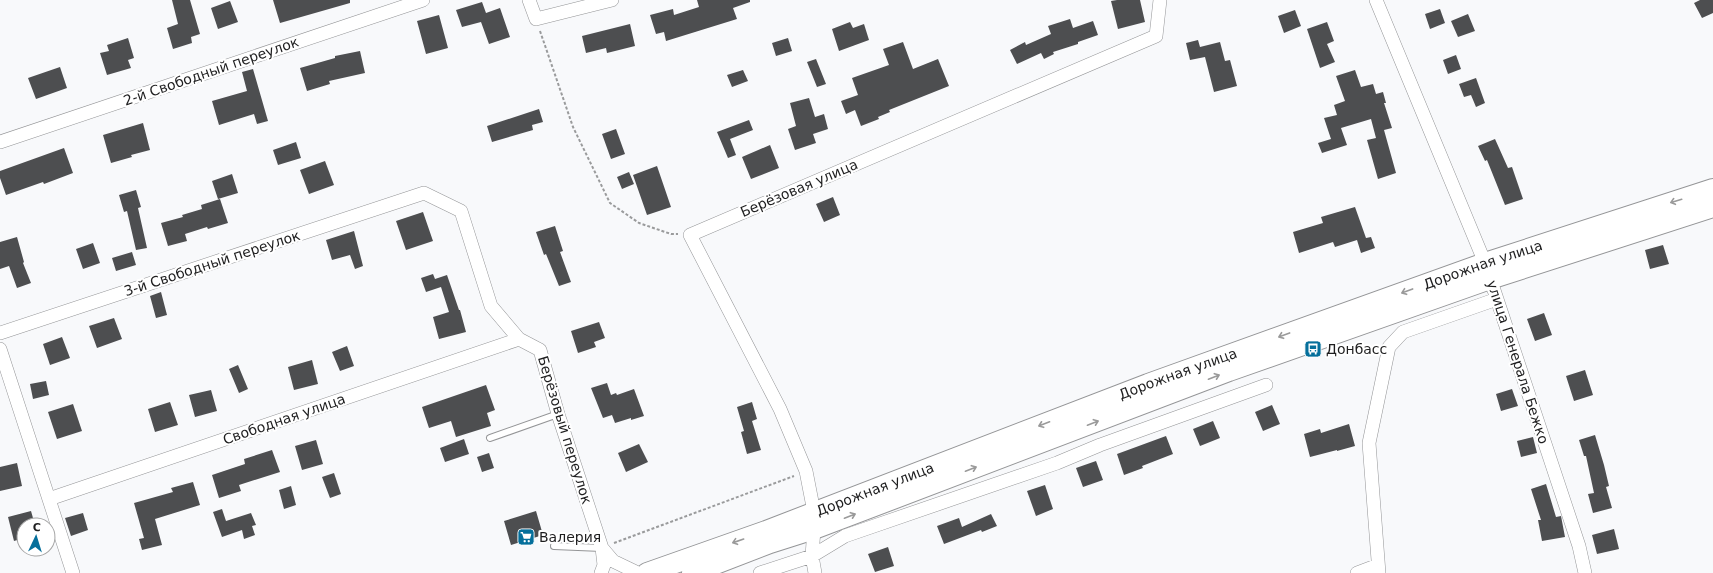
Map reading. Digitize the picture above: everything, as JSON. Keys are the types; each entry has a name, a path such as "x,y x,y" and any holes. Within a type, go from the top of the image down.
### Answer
{"main road":[{"name":"Дорожная улица","path":"647,573 814,521 1229,371 1488,271 1713,189"},
{"name":"Дорожная улица","path":"1488,271 1713,207"},
{"name":"Дорожная улица","path":"692,573 770,543 814,521"}],"street":[{"name":"2-й Свободный переулок","path":"0,142 423,0"},
{"path":"529,0 536,19 612,0"},
{"name":"Берёзовая улица","path":"690,235 1156,36 1160,0"},
{"name":"улица Генерала Бежко","path":"1376,0 1488,271 1579,546 1585,573"},
{"name":"3-й Свободный переулок","path":"0,333 424,193"},
{"name":"Берёзовый переулок","path":"424,193 461,211 491,306 519,339 540,350 558,414 602,548 604,565 601,573"},
{"path":"690,235 780,409 806,471 814,521 812,556 815,573"},
{"path":"1357,573 1379,569 1369,443 1389,347 1403,332 1498,299"},
{"name":"Свободная улица","path":"49,499 519,339"},
{"path":"0,349 73,573"},
{"path":"760,573 812,556 845,536 1057,463 1100,445 1266,385"},
{"name":"Берёзовый переулок","path":"602,548 613,561 638,573"}],"lane":[{"path":"490,438 558,414"},
{"path":"554,546 602,548"}],"path":[{"path":"536,19 552,70 573,127 610,202 638,223 671,234 690,235"},
{"path":"602,548 806,471"}],"building":[{"path":"172,0 190,0 200,34 191,37 192,43 173,49 167,28 178,24"},
{"path":"273,0 350,0 350,3 280,23"},
{"path":"697,0 750,0 750,2 733,8 737,19 666,41 664,32 656,34 650,15 673,9 674,15 699,7"},
{"path":"1140,0 1145,22 1118,29 1111,1"},
{"path":"1700,0 1713,0 1713,13 1702,18 1694,3"},
{"path":"230,1 238,22 218,29 211,8"},
{"path":"482,2 486,13 500,8 510,37 489,44 481,22 462,27 456,10"},
{"path":"1440,9 1445,23 1430,29 1425,14"},
{"path":"1295,10 1301,26 1284,33 1278,16"},
{"path":"1468,14 1475,31 1458,37 1451,21"},
{"path":"439,15 448,48 426,54 417,21"},
{"path":"1070,19 1073,28 1093,21 1098,35 1078,42 1078,44 1053,52 1054,54 1044,59 1041,53 1017,64 1010,50 1025,42 1026,45 1051,34 1048,26"},
{"path":"850,22 853,28 864,24 869,40 839,51 832,29"},
{"path":"1327,22 1334,41 1327,44 1335,62 1320,68 1307,29"},
{"path":"630,24 635,46 607,53 606,48 586,53 582,36"},
{"path":"128,38 134,58 128,60 131,68 107,75 100,53 109,51 107,45"},
{"path":"788,38 792,51 776,56 772,43"},
{"path":"1198,40 1200,47 1220,42 1225,61 1230,60 1237,86 1214,92 1205,57 1190,60 1186,43"},
{"path":"903,42 913,69 938,59 949,86 889,110 890,112 878,117 879,119 861,126 855,110 846,114 841,101 858,95 852,78 889,65 883,49"},
{"path":"360,51 365,73 329,81 330,84 307,91 300,68 335,58 335,56"},
{"path":"1456,55 1461,69 1448,74 1443,60"},
{"path":"816,59 826,84 817,87 807,62"},
{"path":"60,67 67,88 36,99 28,78"},
{"path":"253,69 268,121 257,124 254,114 219,125 212,101 247,91 242,72"},
{"path":"743,70 748,81 732,87 727,75"},
{"path":"1355,70 1361,87 1373,84 1376,94 1383,92 1386,103 1384,103 1392,128 1384,130 1396,173 1378,179 1367,140 1376,138 1371,119 1341,128 1347,145 1322,153 1318,143 1331,139 1324,118 1337,115 1334,105 1345,101 1336,76"},
{"path":"1476,78 1485,103 1476,107 1471,95 1464,97 1459,84"},
{"path":"809,98 815,117 824,114 828,129 813,134 816,143 795,150 788,129 796,126 790,103"},
{"path":"539,109 543,122 532,125 533,130 492,142 487,126"},
{"path":"749,120 753,130 730,139 736,155 728,158 717,132"},
{"path":"143,123 150,150 131,155 132,157 111,163 103,135"},
{"path":"616,129 625,154 611,159 602,134"},
{"path":"1495,139 1508,168 1512,167 1523,199 1505,205 1487,160 1485,161 1478,146"},
{"path":"296,142 301,158 278,165 273,150"},
{"path":"770,145 779,168 751,179 742,157"},
{"path":"64,148 73,173 44,184 43,182 6,195 0,178 0,171"},
{"path":"325,161 334,185 309,194 300,170"},
{"path":"657,166 671,207 647,215 633,175"},
{"path":"629,172 634,184 622,189 617,177"},
{"path":"232,174 238,193 218,199 212,181"},
{"path":"136,190 141,207 138,208 147,248 136,250 127,211 124,212 119,195"},
{"path":"833,197 840,215 824,222 816,204"},
{"path":"220,199 228,223 208,229 207,227 185,234 187,241 168,246 161,223 183,217 182,215 202,209 201,205"},
{"path":"1355,207 1366,238 1371,237 1375,248 1361,253 1357,240 1335,247 1333,242 1299,253 1293,232 1323,223 1321,217"},
{"path":"423,212 433,241 406,250 396,221"},
{"path":"555,226 563,251 560,252 571,282 559,286 546,254 544,255 536,232"},
{"path":"354,231 363,266 355,269 350,255 332,260 326,240"},
{"path":"17,237 23,263 31,283 17,288 9,266 0,269 0,242"},
{"path":"93,243 100,263 83,269 76,249"},
{"path":"1663,245 1669,264 1650,269 1645,250"},
{"path":"132,252 136,265 116,271 112,258"},
{"path":"433,274 435,279 447,275 460,310 466,332 439,339 433,317 449,312 441,287 426,292 421,278"},
{"path":"161,292 167,315 156,318 150,296"},
{"path":"1544,313 1552,335 1535,341 1527,319"},
{"path":"114,318 122,339 97,348 89,326"},
{"path":"599,322 605,338 594,342 596,347 578,353 571,331"},
{"path":"62,337 70,358 50,365 43,344"},
{"path":"347,346 354,366 340,371 332,352"},
{"path":"312,360 318,384 294,390 288,367"},
{"path":"238,365 248,389 239,393 229,369"},
{"path":"1585,370 1593,395 1574,401 1566,376"},
{"path":"46,381 49,395 33,399 30,384"},
{"path":"607,383 611,395 616,393 617,395 634,389 644,416 615,423 612,415 603,418 591,388"},
{"path":"486,385 495,410 487,413 491,426 456,437 451,421 429,428 422,407"},
{"path":"1512,389 1518,406 1501,411 1496,394"},
{"path":"211,390 217,411 195,417 189,395"},
{"path":"170,402 178,425 155,432 148,409"},
{"path":"752,402 757,419 752,421 761,450 747,454 741,432 744,431 737,407"},
{"path":"73,404 82,431 57,439 48,412"},
{"path":"1272,405 1280,424 1263,431 1255,412"},
{"path":"1213,421 1220,438 1200,446 1193,429"},
{"path":"1349,424 1355,446 1310,457 1304,434 1320,429 1321,433"},
{"path":"1595,435 1609,486 1606,487 1612,508 1593,513 1588,494 1594,493 1586,456 1584,456 1579,440"},
{"path":"1166,436 1173,454 1124,475 1117,454"},
{"path":"1533,437 1537,453 1521,457 1517,441"},
{"path":"464,439 469,454 445,462 440,448"},
{"path":"316,440 323,464 302,470 295,446"},
{"path":"639,444 648,462 626,472 618,453"},
{"path":"272,450 280,472 239,485 241,491 219,498 212,475 245,464 244,459"},
{"path":"489,453 494,468 482,472 477,457"},
{"path":"1096,461 1103,480 1083,487 1076,468"},
{"path":"17,463 22,486 0,491 0,467"},
{"path":"334,473 341,494 330,498 322,477"},
{"path":"193,482 200,505 155,519 162,545 142,550 139,539 144,538 134,503 173,492 171,488"},
{"path":"1546,484 1556,517 1561,516 1565,537 1542,541 1538,520 1541,520 1531,489"},
{"path":"1045,485 1053,509 1036,516 1027,491"},
{"path":"291,486 296,505 284,509 279,490"},
{"path":"222,509 226,521 251,513 256,525 252,526 255,535 244,539 242,530 222,537 213,512"},
{"path":"31,511 33,517 16,517 16,540 14,541 8,517"},
{"path":"536,511 543,535 511,545 504,521"},
{"path":"83,513 88,530 71,536 65,518"},
{"path":"991,514 997,526 982,532 981,530 944,544 937,526 959,518 962,527"},
{"path":"1614,529 1619,549 1597,554 1592,535"},
{"path":"888,547 894,566 875,572 868,554"}],"place":[{"name":"Донбасс","path":"1313,349"},
{"name":"Валерия","path":"526,537"}]}
